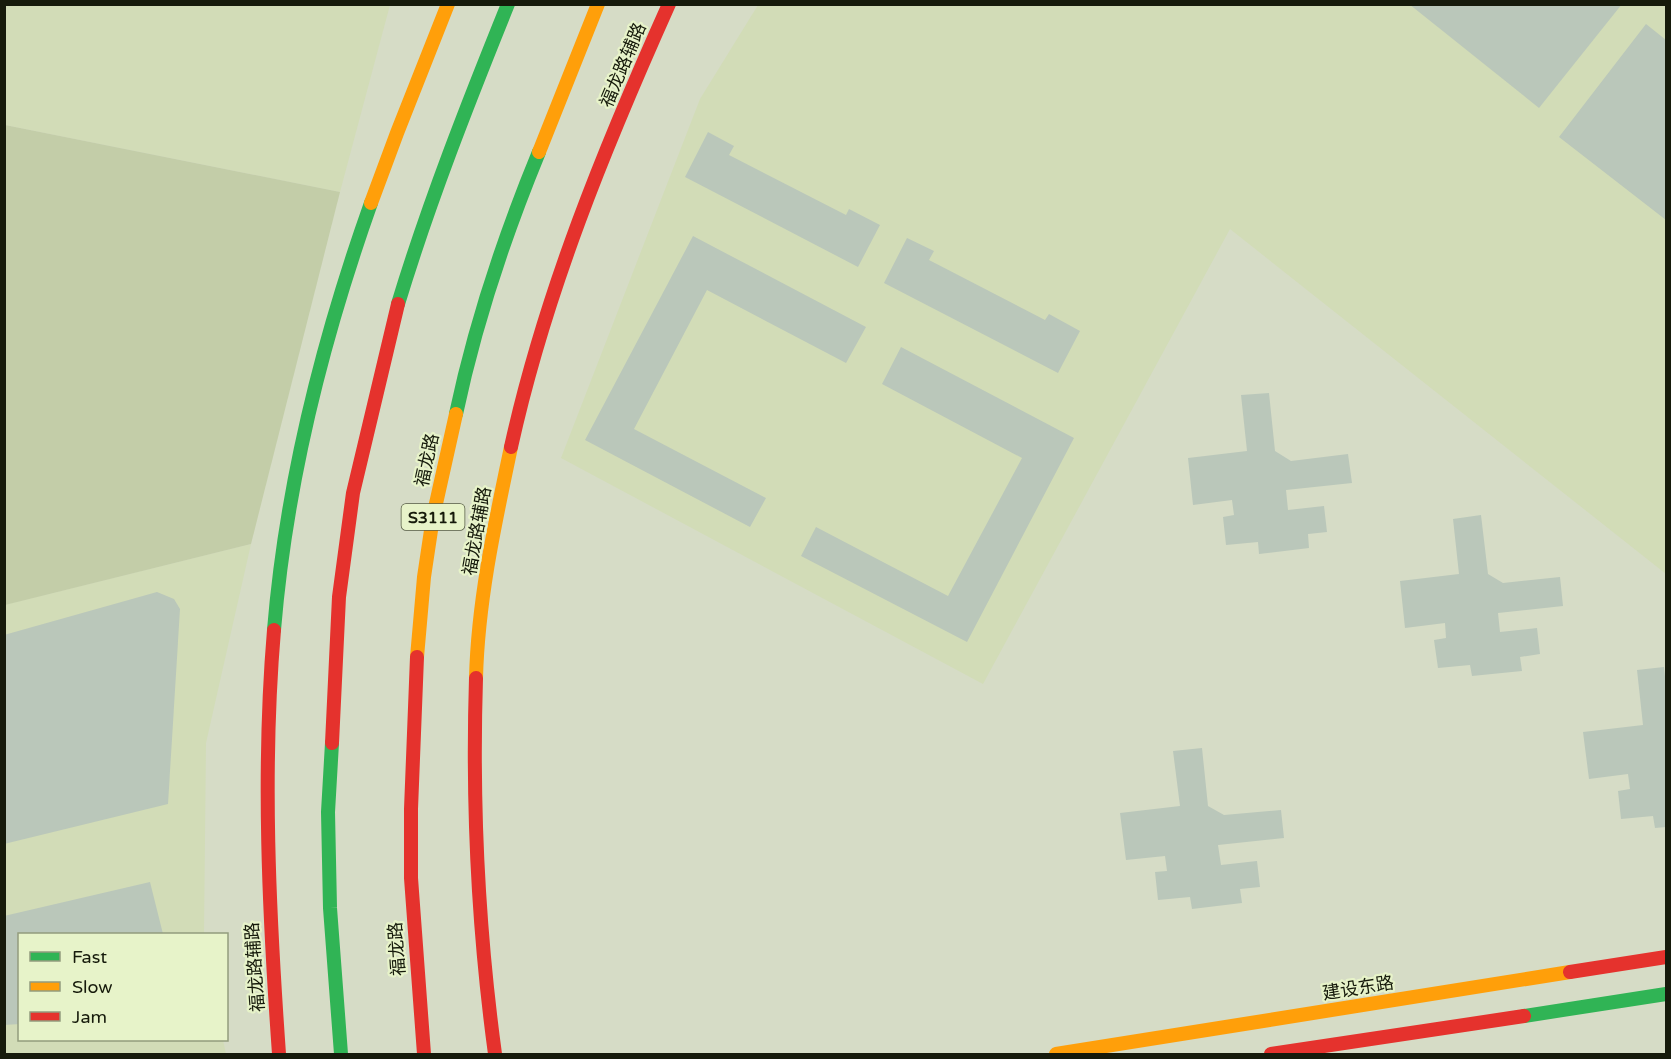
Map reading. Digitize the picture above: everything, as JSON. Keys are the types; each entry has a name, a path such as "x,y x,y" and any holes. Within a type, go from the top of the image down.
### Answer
{"main road":[{"name":"福龙路辅路","path":"279,1054 268,890 267,816 274,623 285,537 300,453 320,368 380,176 448,4"},
{"path":"341,1054 330,908 328,812 339,597 353,493 395,313 420,232 508,4"},
{"name":"福龙路","path":"424,1054 411,878 411,798 417,655 424,577 432,527 464,377 486,296 525,186 598,4"},
{"name":"福龙路辅路","path":"495,1054 482,952 476,871 473,748 478,637 490,553 527,377 547,309 574,230 669,4"},
{"name":"建设东路","path":"1056,1054 1666,957"},
{"path":"1271,1054 1666,994"}],"shaded area":[{"path":"4,5 390,5 340,192 5,125"},
{"path":"758,5 1666,5 1666,574 1230,229 983,684 561,458 700,99"},
{"path":"5,125 340,192 251,544 5,605"},
{"path":"251,544 206,743 204,933 18,933 18,1041 223,1041 226,1054 5,1054 4,605"}],"building":[{"path":"1409,4 1622,4 1539,108"},
{"path":"1646,24 1666,40 1666,220 1559,137"},
{"path":"708,132 734,146 729,155 846,215 849,209 880,225 858,267 685,177"},
{"path":"693,236 866,327 846,363 707,290 634,429 766,498 750,527 585,440"},
{"path":"907,238 934,251 929,260 1045,320 1049,314 1080,331 1058,373 884,283"},
{"path":"901,347 1074,438 967,642 801,556 816,527 948,596 1022,458 882,384"},
{"path":"1269,393 1275,451 1291,461 1348,454 1352,483 1286,490 1288,510 1324,506 1327,532 1308,534 1309,548 1259,554 1258,542 1226,545 1223,517 1234,515 1232,500 1193,505 1188,458 1247,451 1241,395"},
{"path":"1481,515 1488,574 1503,583 1560,577 1563,606 1498,613 1500,632 1537,628 1540,654 1520,657 1522,671 1472,676 1470,665 1438,668 1434,640 1446,638 1445,623 1405,628 1400,581 1459,574 1453,519"},
{"path":"157,592 174,599 180,609 168,804 4,844 4,635"},
{"path":"1664,667 1666,827 1655,828 1653,816 1621,819 1618,791 1630,789 1628,774 1589,779 1583,732 1643,725 1637,670"},
{"path":"1202,748 1208,806 1224,815 1281,810 1284,838 1218,845 1221,865 1257,861 1260,887 1240,889 1242,903 1192,909 1190,897 1158,900 1155,872 1167,871 1165,856 1126,860 1120,813 1180,806 1173,751"},
{"path":"150,882 163,933 18,933 18,1024 4,1025 4,916"}],"traffic: fast":[{"path":"398,304 436,190 508,4"},
{"path":"456,414 472,347 492,281 539,152"},
{"path":"274,630 287,521 309,414 337,307 371,203"},
{"path":"332,743 328,812 330,908 341,1054"},
{"path":"1524,1016 1666,994"}],"traffic: slow":[{"path":"371,203 448,4"},
{"path":"539,152 598,4"},
{"path":"417,657 424,577 433,517 456,414"},
{"path":"476,678 484,591 493,533 511,447"},
{"path":"1056,1054 1570,972"}],"traffic: jam":[{"path":"511,447 541,333 559,277 600,166 669,4"},
{"path":"332,743 339,597 353,493 398,304"},
{"path":"274,630 268,736 268,842 279,1054"},
{"path":"417,657 411,809 411,878 424,1054"},
{"path":"476,678 475,772 480,913 495,1054"},
{"path":"1570,972 1666,957"},
{"path":"1271,1054 1524,1016"}]}
